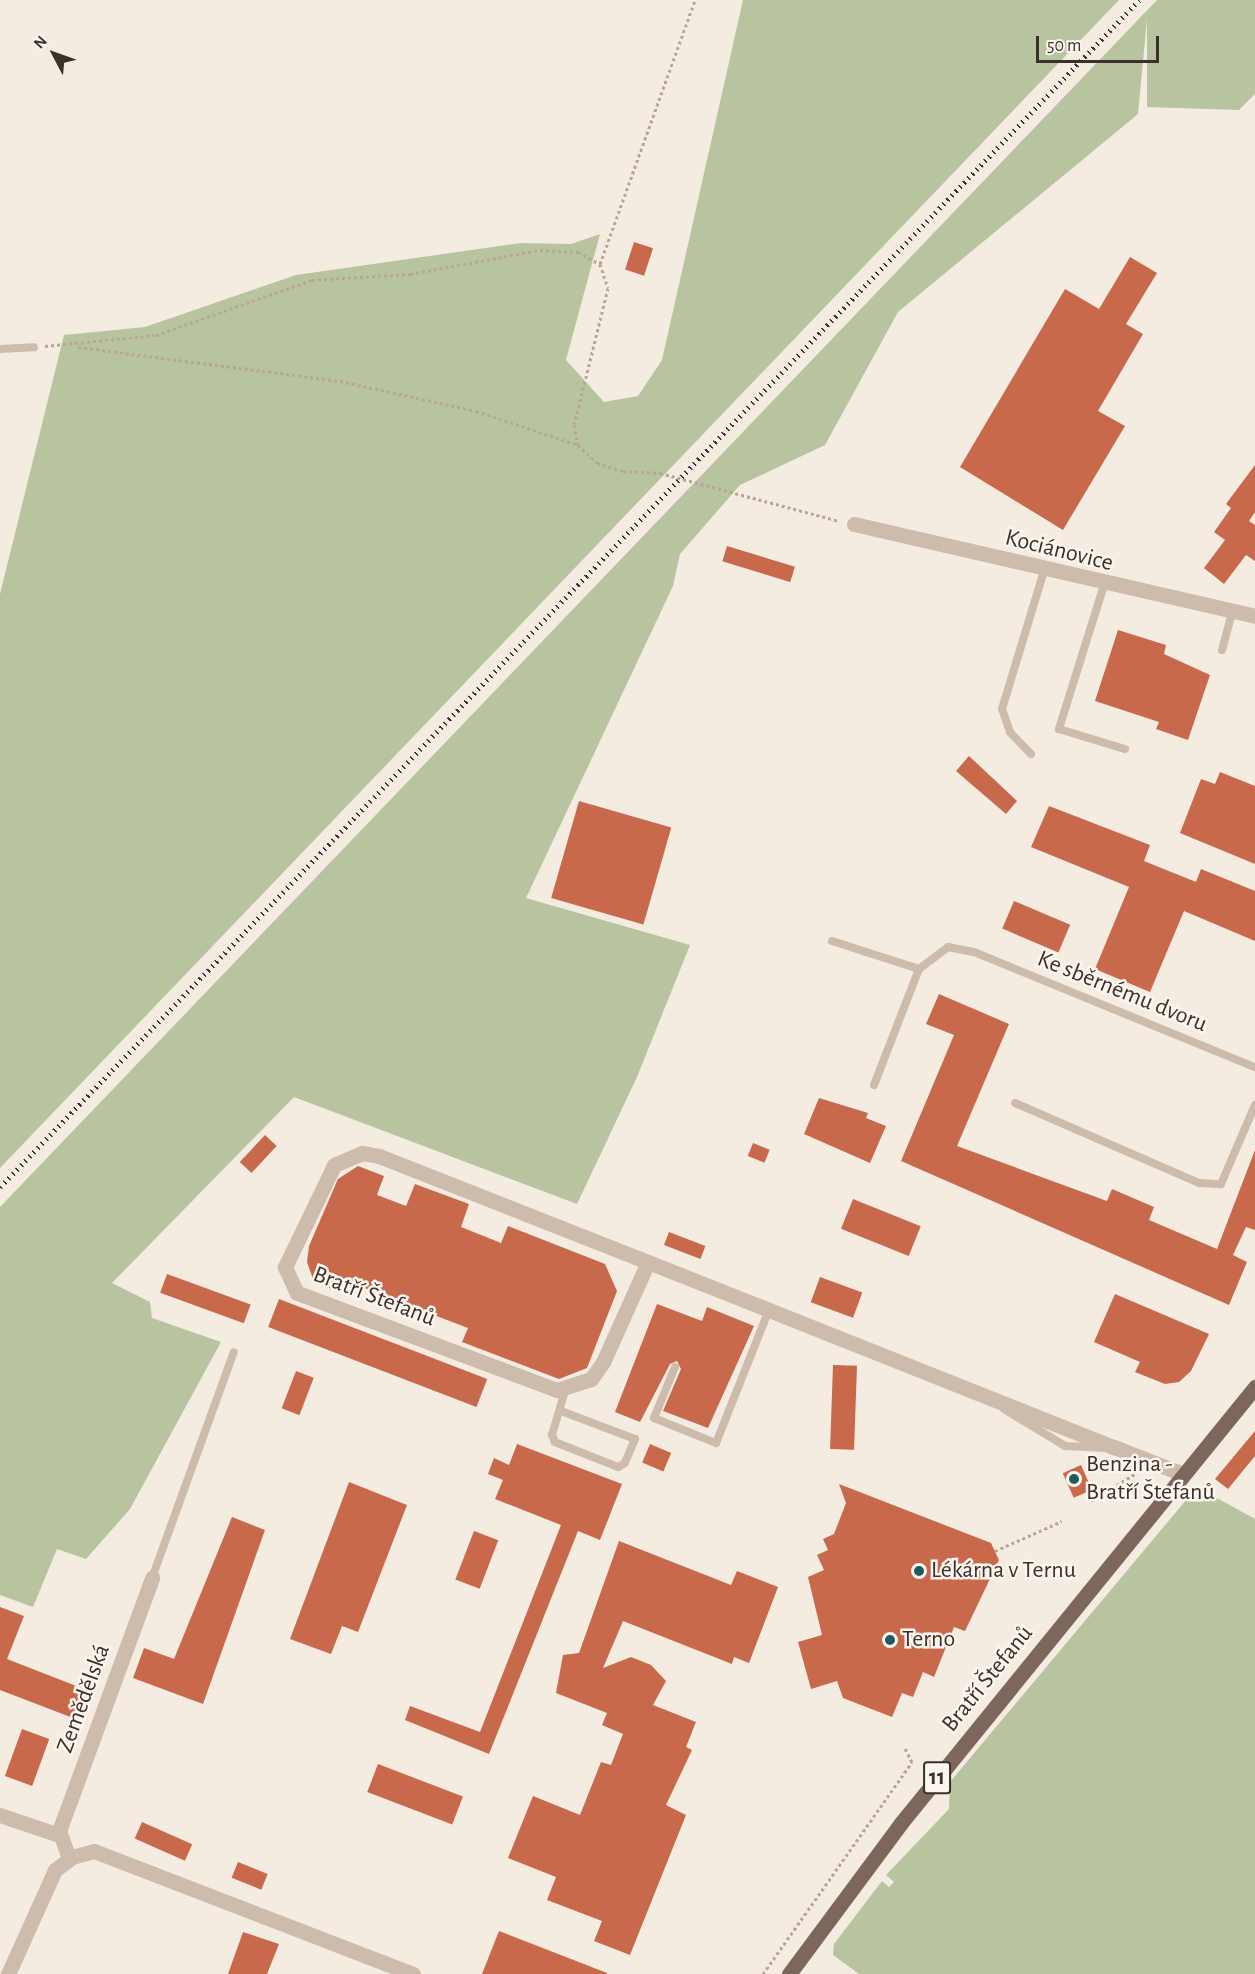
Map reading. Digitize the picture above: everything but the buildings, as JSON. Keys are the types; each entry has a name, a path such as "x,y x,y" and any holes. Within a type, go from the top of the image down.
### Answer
{"main road":[{"name":"Bratří Štefanů","path":"789,1974 894,1832 1255,1387"}],"street":[{"name":"Kociánovice","path":"854,524 1104,585 1255,616"},
{"name":"Bratří Štefanů","path":"566,1388 557,1390 297,1293 285,1267 326,1175 346,1157 379,1155 1183,1474"},
{"path":"566,1388 591,1379 603,1362 648,1262"},
{"name":"Zemědělská","path":"59,1835 152,1578"},
{"path":"0,1815 59,1835 69,1858"},
{"path":"8,1974 48,1881 69,1858 94,1851 413,1974"}],"lane":[{"path":"0,349 34,347"},
{"path":"1031,754 1010,732 1002,709 1044,571"},
{"path":"1104,585 1059,729 1125,749"},
{"path":"1221,650 1232,612"},
{"path":"832,941 919,969 874,1085"},
{"name":"Ke sběrnému dvoru","path":"919,969 948,947 974,952 1255,1068"},
{"path":"1015,1103 1199,1183 1221,1184 1255,1105"},
{"path":"675,1367 654,1418 716,1443 769,1310"},
{"path":"152,1578 234,1352"},
{"path":"561,1411 635,1439 625,1463 618,1467 555,1442 552,1435 566,1388"}],"path":[{"path":"578,445 574,425 608,288 600,264 695,0"},
{"path":"34,347 72,346 156,335 312,280 410,274 540,250 578,252 600,264"},
{"path":"72,346 340,381 476,411 578,445 597,463 623,471 660,473 854,524"},
{"path":"1091,1501 1137,1473 1146,1460"},
{"path":"995,1551 1062,1521"},
{"path":"763,1974 912,1762 904,1746"}],"green space":[{"path":"743,0 1119,0 0,1168 0,594 64,335 145,327 296,275 521,243 571,244 600,234 566,360 604,402 638,396 662,360"},
{"path":"1157,0 1255,0 1255,94 1239,110 1147,107 1147,19 1138,114 898,312 825,445 740,485 680,554 673,586 526,898 690,945 637,1077 577,1204 294,1097 112,1283 150,1302 152,1318 221,1342 130,1509 86,1559 57,1549 33,1607 0,1595 0,1207"},
{"path":"1197,1487 1255,1519 1255,1974 859,1974 833,1955 834,1944 882,1881 889,1887 894,1882 886,1875 949,1809 950,1782"}],"railway":[{"path":"0,1187 1139,0"}],"place":[{"name":"Benzina - Bratří Štefanů","path":"1074,1479"},
{"name":"Lékárna v Ternu","path":"919,1571"},
{"name":"Terno","path":"890,1640"}]}
